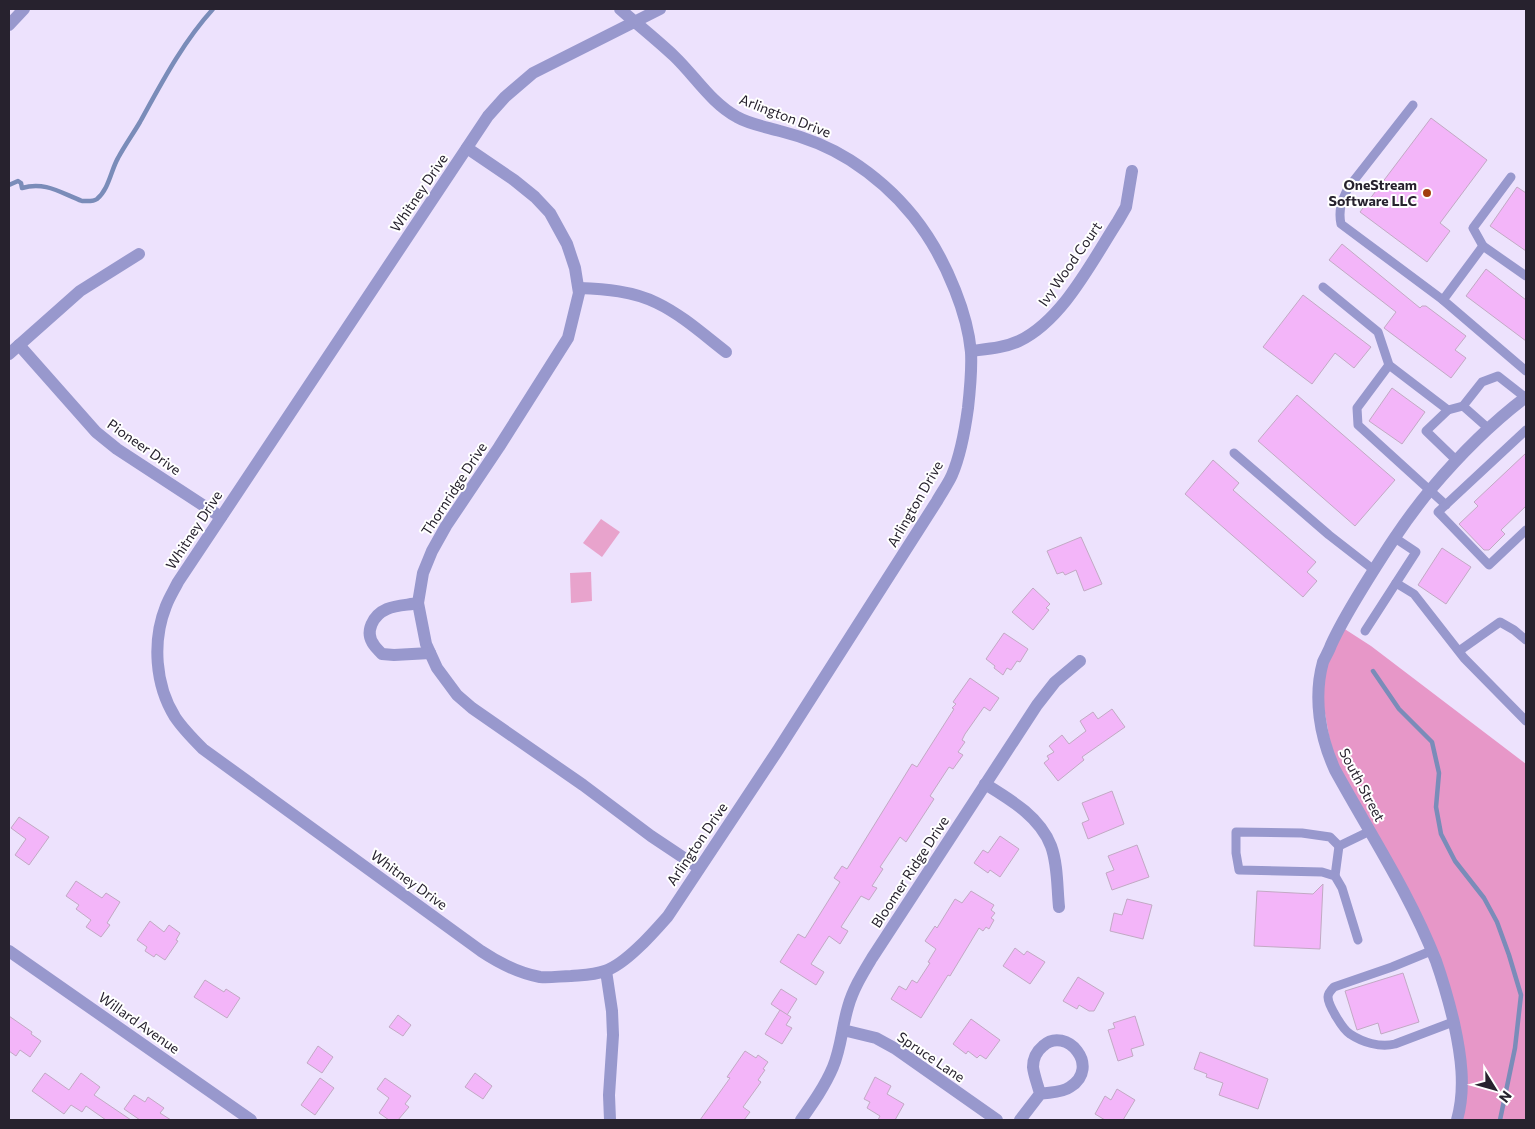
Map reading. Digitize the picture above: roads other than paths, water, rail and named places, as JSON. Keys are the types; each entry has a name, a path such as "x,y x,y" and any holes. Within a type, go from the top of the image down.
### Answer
{"street":[{"path":"9,26 24,9"},
{"name":"Arlington Drive","path":"606,971 634,952 668,916 783,742 937,501 952,475 959,453 966,421 970,387 971,352 964,313 948,272 932,241 893,193 874,176 825,146 800,136 737,117 718,103 674,56 620,9"},
{"name":"Whitney Drive","path":"606,971 590,975 542,977 521,972 501,964 481,951 211,754 186,732 165,697 157,653 159,634 166,607 178,582 488,116 505,97 534,73 660,9"},
{"name":"Thornridge Drive","path":"467,148 514,180 535,197 550,213 567,244 575,268 579,293 568,338 446,526 432,551 424,573 418,603 426,644 437,668 457,695 472,708 699,868"},
{"name":"Ivy Wood Court","path":"971,352 998,348 1018,341 1047,322 1060,309 1126,207 1132,171"},
{"path":"9,354 80,291 139,254"},
{"path":"579,288 615,290 656,302 673,311 726,352"},
{"name":"Pioneer Drive","path":"19,345 96,432 117,449 221,517"},
{"name":"South Street","path":"1458,1120 1462,1099 1462,1061 1448,999 1420,924 1335,770 1327,752 1320,720 1319,702 1324,662 1340,626 1395,538 1431,489 1457,461 1506,412 1526,397"},
{"path":"418,603 386,609 376,617 370,626 369,636 373,645 382,654 430,653"},
{"name":"Bloomer Ridge Drive","path":"801,1120 825,1084 834,1066 848,1006 860,978 1036,705 1055,682 1080,661"},
{"path":"986,784 1023,809 1044,832 1052,848 1059,907"},
{"name":"Willard Avenue","path":"9,950 251,1120"},
{"path":"606,971 612,1011 613,1036 609,1095 610,1120"},
{"name":"Spruce Lane","path":"843,1030 876,1038 896,1049 997,1120"},
{"path":"1020,1120 1040,1094 1065,1090 1078,1081 1082,1075 1084,1068 1080,1055 1068,1043 1054,1041 1045,1044 1034,1058 1033,1066 1040,1094"}],"lane":[{"path":"1412,104 1348,188 1338,214 1341,224 1443,300 1526,371"},
{"path":"1511,178 1472,228 1483,246 1526,276"},
{"path":"1443,300 1483,246"},
{"path":"1323,287 1378,332 1389,365 1448,410"},
{"path":"1389,365 1357,408 1358,425 1431,489 1446,505"},
{"path":"1457,461 1426,431 1448,410 1463,406 1482,382 1498,376 1526,397"},
{"path":"1463,406 1489,429"},
{"path":"1526,430 1438,512 1489,565 1526,530"},
{"path":"1234,453 1329,535 1374,570"},
{"path":"1365,631 1416,552 1395,538"},
{"path":"1396,583 1414,594 1459,652 1526,721"},
{"path":"1459,652 1500,622 1526,640"},
{"path":"1339,846 1370,831"},
{"path":"1335,876 1322,872 1239,870 1236,853 1236,832 1302,833 1330,837 1339,846"},
{"path":"1339,846 1335,876 1342,888 1358,940"},
{"path":"1431,951 1334,987 1328,996 1344,1030 1362,1040 1380,1045 1395,1044 1454,1022"}],"waterway":[{"path":"9,185 18,181 21,183 22,188 30,186 46,187 82,201 97,199 107,185 118,158 156,92 192,35 213,9"},
{"path":"1373,671 1399,709 1432,742 1439,773 1436,807 1441,834 1455,861 1484,898 1497,922 1521,995 1515,1048 1500,1120"}],"place":[{"name":"OneStream Software LLC","path":"1427,193"}]}
